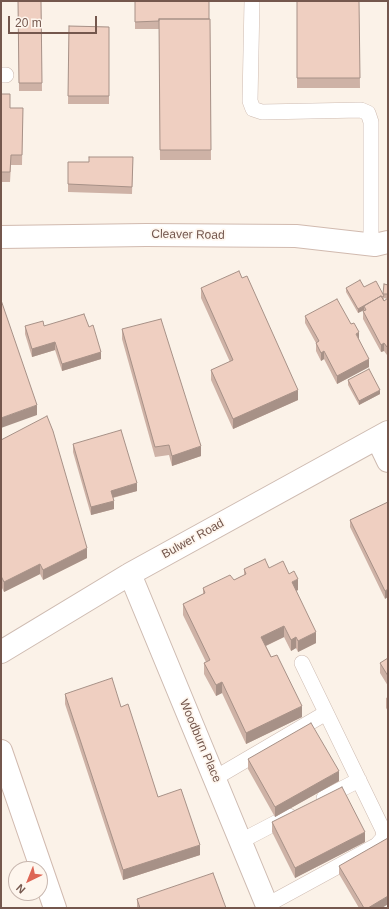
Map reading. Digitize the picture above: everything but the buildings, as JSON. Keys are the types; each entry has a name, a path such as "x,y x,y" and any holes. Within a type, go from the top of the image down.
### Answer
{"street":[{"name":"Cleaver Road","path":"1,237 146,235 296,236 380,247"},
{"path":"382,435 388,461"},
{"name":"Bulwer Road","path":"1,652 130,574 382,435"},
{"name":"Woodburn Place","path":"130,574 267,906"},
{"path":"1,751 55,908"}],"lane":[{"path":"252,1 250,101 253,109 262,112 361,110 368,113 371,122 380,247"},
{"path":"267,906 377,845 384,837 383,830 302,663"},
{"path":"215,778 326,713"},
{"path":"241,841 359,780"}]}
